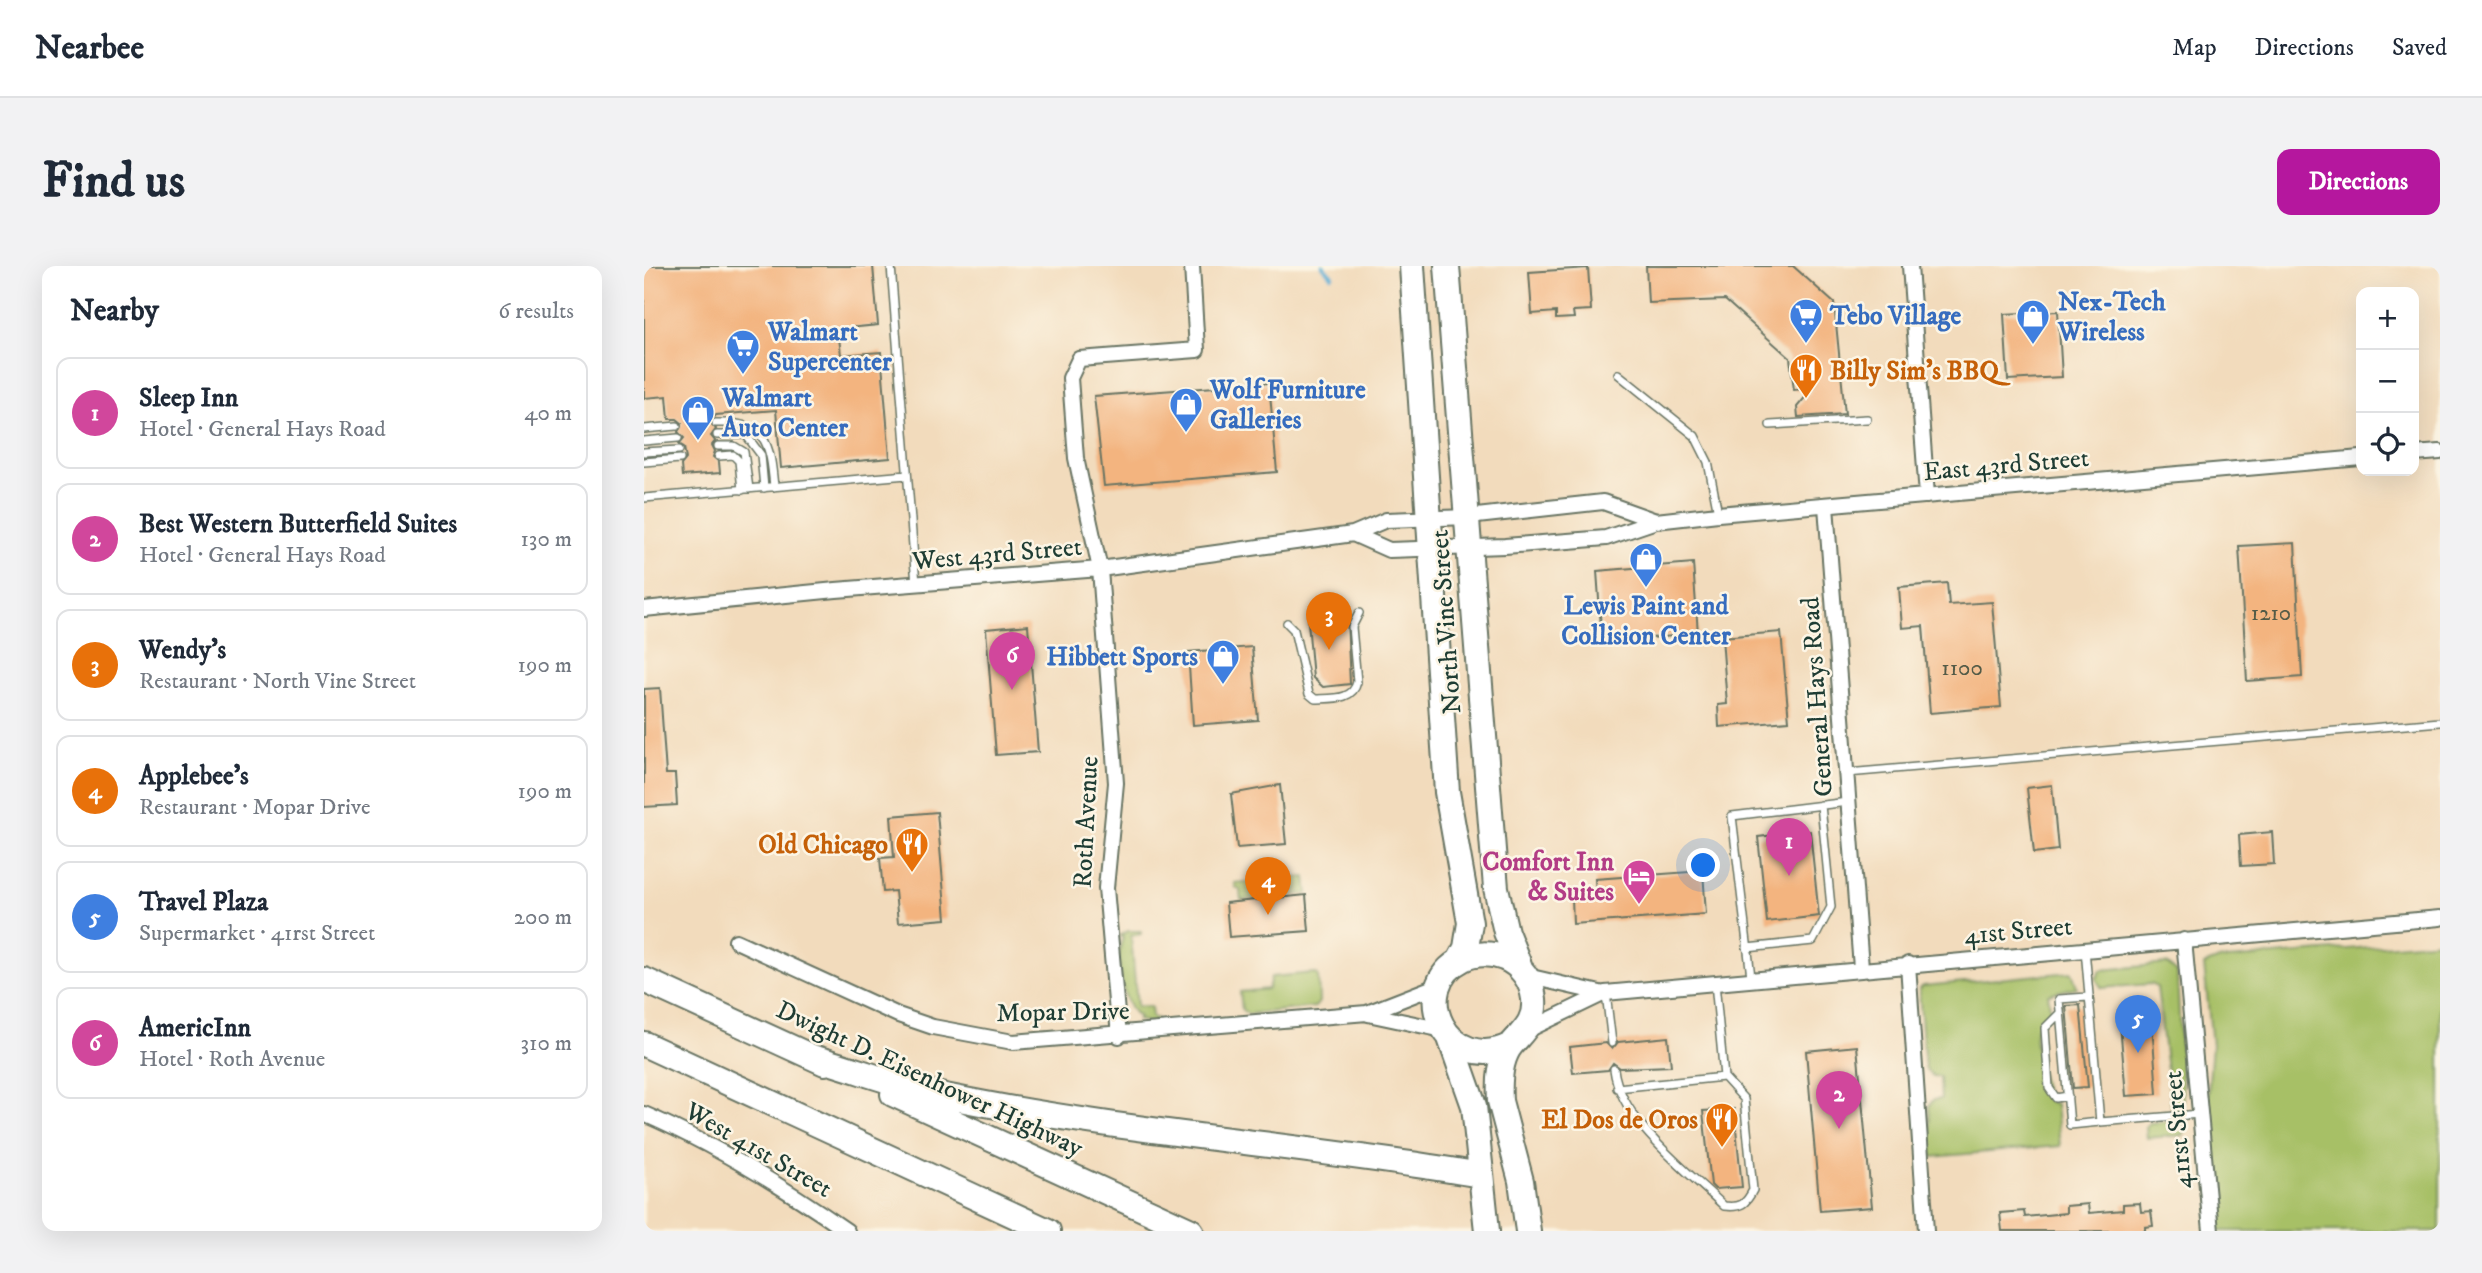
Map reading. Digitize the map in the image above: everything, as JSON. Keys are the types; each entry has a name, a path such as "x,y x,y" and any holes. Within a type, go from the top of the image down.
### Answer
{"highway":[{"name":"North Vine Street","path":"1412,266 1431,518 1447,792 1469,923 1466,948 1459,961"},
{"name":"North Vine Street","path":"1447,266 1496,888 1503,925 1524,973"},
{"path":"1487,1231 1474,1106 1447,1034 1437,1016 1435,1001 1439,985 1447,972 1459,961 1480,954 1512,962 1524,973 1534,998 1534,1010 1503,1063 1500,1101 1531,1229"},
{"name":"Dwight D. Eisenhower Highway","path":"644,980 1191,1231"},
{"path":"1447,1034 1458,1045 1479,1052 1518,1038"},
{"path":"644,1044 1048,1231"},
{"path":"812,1057 947,1097 1078,1120 1371,1157 1481,1175"},
{"path":"946,1184 1019,1231"}],"street":[{"name":"Roth Avenue","path":"1119,1036 1106,888 1116,783 1100,569 1076,458 1070,378 1079,359 1197,349 1192,266"},
{"path":"1910,266 1927,496"},
{"path":"2419,454 2440,452"},
{"name":"East 43rd Street","path":"1353,534 1389,550 1471,548 1606,538 1656,521 1718,514 2356,458"},
{"name":"East 43rd Street","path":"1353,534 1386,520 1468,517 1603,502 1656,521"},
{"name":"General Hays Road","path":"1826,506 1861,968"},
{"name":"West 43rd Street","path":"644,609 1100,569 1353,534"},
{"name":"41st Street","path":"1524,973 1603,993 1751,977 2440,918"},
{"name":"41rst Street","path":"2184,940 2211,1231"},
{"name":"Mopar Drive","path":"736,941 898,1015 933,1027 1013,1042 1119,1036 1367,1013 1439,985"},
{"path":"1908,964 1926,1231"},
{"name":"41st Street","path":"1518,1038 1603,993"},
{"name":"Mopar Drive","path":"1367,1013 1447,1034"},
{"name":"West 41st Street","path":"644,1114 689,1133 789,1191 847,1231"}],"lane":[{"path":"891,266 916,584"},
{"path":"1618,374 1695,436 1708,462 1718,514"},
{"path":"1770,425 1867,419"},
{"path":"716,423 735,422 752,426 766,440 774,487"},
{"path":"644,429 677,426"},
{"path":"717,435 746,435 759,448 764,488"},
{"path":"644,441 678,438"},
{"path":"718,446 734,446 744,452 745,489"},
{"path":"644,452 680,450"},
{"path":"719,456 733,455 739,461 745,489"},
{"path":"644,462 680,459"},
{"path":"644,498 908,475"},
{"path":"1287,623 1294,630 1309,694 1315,699 1349,696 1355,690 1357,682 1352,627 1359,612"},
{"path":"1846,774 2440,722"},
{"path":"1751,977 1732,816 1848,802"},
{"path":"1747,948 1813,942 1831,907 1821,805"},
{"path":"2085,948 2100,1122"},
{"path":"1614,1069 1616,1088 1643,1127 1724,1206 1736,1207 1746,1203 1753,1190 1744,1099 1724,1077 1715,981"},
{"path":"1603,993 1612,1043"},
{"path":"2088,997 2059,999 2070,1125 2200,1114"},
{"path":"2060,1013 2045,1028 2049,1088 2056,1098 2068,1097"},
{"path":"1616,1088 1724,1077"}],"green space":[{"path":"1306,877 1308,894 1241,900 1240,890 1235,887 1235,883"},
{"path":"1128,931 1141,931 1141,934 1131,936 1137,1006 1151,1007 1152,1017 1157,1019 1152,1023 1137,1020 1139,1017 1128,1003 1124,992 1119,957 1123,938 1120,936"},
{"path":"2440,941 2440,1231 2214,1231 2207,1108 2212,1045 2204,965 2217,960"},
{"path":"2167,964 2177,972 2183,1103 2172,1112 2157,987 2151,984 2102,988 2096,979 2101,970"},
{"path":"2072,972 2077,987 2048,994 2051,1014 2038,1025 2035,1037 2046,1095 2048,1101 2056,1104 2060,1146 1932,1157 1929,1106 1933,1100 1941,1099 1940,1077 1933,1076 1925,1069 1919,989 1923,986"},
{"path":"1313,973 1318,975 1319,1002 1315,1007 1248,1014 1242,1010 1240,992 1268,989 1271,977"},
{"path":"2175,1121 2183,1126 2184,1135 2147,1138 2146,1127 2149,1123"}],"building":[{"name":"Walmart Supercenter","path":"644,266 873,266 878,325 838,329 841,355 881,352 890,458 781,468 776,410 716,415 710,422 716,429 711,436 715,441 712,445 715,451 713,457 719,462 720,473 682,476 681,465 686,459 684,447 679,444 684,438 678,432 682,423 677,419 669,419 667,396 644,398"},
{"name":"Tebo Village","path":"1646,266 1793,266 1834,303 1845,414 1798,417 1797,407 1813,388 1794,390 1790,358 1725,300 1648,303"},
{"path":"1588,268 1591,310 1573,311 1574,318 1556,319 1556,312 1532,314 1529,272"},
{"name":"Nex-Tech Wireless","path":"2058,311 2062,377 2008,380 2004,314"},
{"name":"Wolf Furniture Galleries","path":"1269,383 1277,472 1104,486 1094,396"},
{"path":"2295,543 2302,677 2247,681 2239,546"},
{"name":"Lewis Paint and Collision Center","path":"1693,563 1698,634 1602,642 1597,571"},
{"path":"1947,583 1949,605 1992,602 2001,707 1930,713 1923,626 1902,628 1899,587"},
{"path":"1347,619 1350,684 1323,687 1313,678 1308,622"},
{"path":"1028,625 1038,752 996,755 986,629"},
{"path":"1781,632 1789,721 1719,727 1718,705 1727,704 1722,637"},
{"name":"Hibbett Sports","path":"1252,647 1258,720 1193,725 1188,652"},
{"path":"660,688 666,774 675,774 677,805 644,807 644,689"},
{"path":"1280,785 1286,844 1237,848 1231,794"},
{"path":"2052,785 2058,850 2034,853 2027,788"},
{"name":"Old Chicago","path":"937,812 946,919 898,923 895,891 883,892 880,858 894,857 891,816"},
{"path":"1810,831 1819,916 1767,922 1758,837"},
{"path":"2272,832 2274,864 2241,866 2239,835"},
{"name":"Comfort Inn & Suites","path":"1703,871 1706,914 1573,924 1572,897 1596,896 1595,879"},
{"path":"1306,895 1309,931 1229,937 1226,903"},
{"path":"2080,1005 2088,1087 2073,1088 2066,1006"},
{"path":"2151,1009 2157,1094 2126,1096 2119,1012"},
{"path":"1668,1037 1671,1066 1620,1068 1613,1063 1608,1070 1573,1073 1570,1047 1606,1043 1612,1049 1618,1042"},
{"path":"1857,1046 1872,1207 1820,1211 1806,1051"},
{"name":"El Dos de Oros","path":"1734,1109 1742,1187 1715,1189 1711,1185 1703,1111"},
{"path":"2140,1203 2141,1212 2151,1211 2153,1226 2145,1227 2145,1231 2002,1231 2000,1213 2024,1211 2025,1217 2066,1213 2066,1206 2088,1204 2089,1213 2123,1210 2123,1204"}],"waterway":[{"path":"1323,266 1332,276"}],"place":[{"name":"Tebo Village","path":"1806,345"},
{"name":"Nex-Tech Wireless","path":"2033,346"},
{"name":"Walmart Supercenter","path":"743,376"},
{"name":"Billy Sim's BBQ","path":"1806,400"},
{"name":"Wolf Furniture Galleries","path":"1186,434"},
{"name":"Walmart Auto Center","path":"698,442"},
{"name":"Lewis Paint and Collision Center","path":"1646,589"},
{"name":"Wendy's","path":"1329,650"},
{"name":"Hibbett Sports","path":"1223,686"},
{"name":"AmericInn","path":"1012,690"},
{"name":"Old Chicago","path":"912,874"},
{"name":"Sleep Inn","path":"1789,876"},
{"name":"Comfort Inn & Suites","path":"1639,906"},
{"name":"Applebee's","path":"1268,915"},
{"name":"Travel Plaza","path":"2138,1053"},
{"name":"Best Western Butterfield Suites","path":"1839,1129"},
{"name":"El Dos de Oros","path":"1722,1149"}]}
